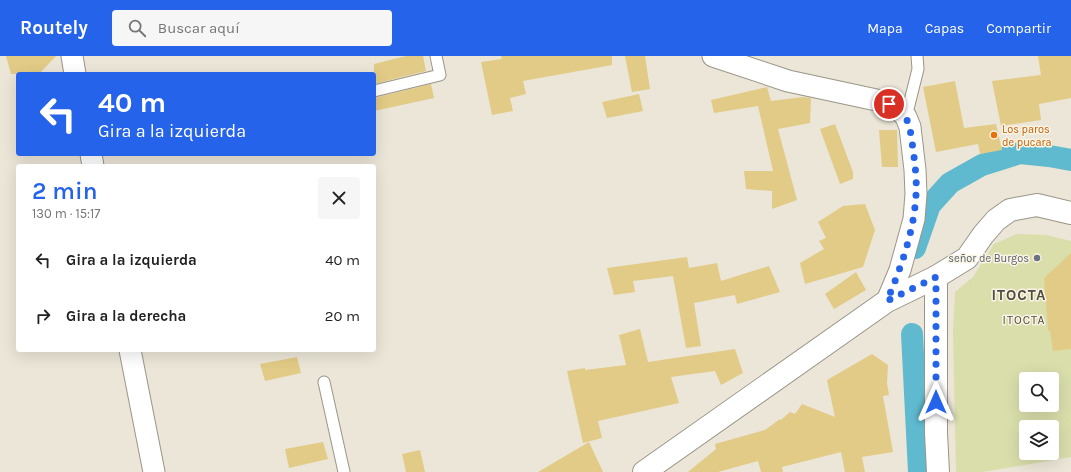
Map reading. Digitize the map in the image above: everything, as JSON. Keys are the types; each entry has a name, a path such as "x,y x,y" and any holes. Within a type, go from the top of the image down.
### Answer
{"main road":[{"path":"644,472 887,301 936,277 967,258 983,235 996,220 1010,210 1037,205 1071,213"},
{"path":"936,277 936,433 938,472"}],"street":[{"path":"72,56 75,72"},
{"path":"712,56 788,81 881,101 897,107 906,117 910,127 915,170 915,213 900,270 887,301"},
{"path":"130,352 154,472"}],"lane":[{"path":"376,91 440,75 436,56"},
{"path":"906,117 918,69 918,56"},
{"path":"324,382 344,472"}],"green space":[{"path":"1017,234 1046,235 1071,241 1071,457 1059,459 1059,420 1019,420 1019,460 1053,460 983,472 956,472 953,332 955,292 973,277 994,244"}],"building":[{"path":"6,56 56,56 41,72 16,72 16,74 11,74"},
{"path":"406,56 423,56 426,71 376,84 374,64"},
{"path":"501,56 612,56 612,65 523,81 526,94 510,98 513,111 492,115 481,62 502,59"},
{"path":"625,56 645,56 650,89 632,92"},
{"path":"1038,56 1071,56 1071,98 1039,104 1041,120 1001,126 992,81 1041,75"},
{"path":"955,81 964,128 996,124 1002,150 980,154 978,144 936,152 923,87"},
{"path":"431,84 434,98 376,111 376,98"},
{"path":"767,87 771,101 803,97 811,98 810,123 778,129 797,200 772,209 772,191 746,189 744,171 773,171 758,106 714,113 711,100"},
{"path":"639,94 643,111 607,118 602,102"},
{"path":"835,124 853,172 853,179 840,184 820,129"},
{"path":"879,130 897,130 898,167 882,167"},
{"path":"865,204 875,230 863,267 805,284 800,263 824,249 819,241 826,238 818,222 843,206"},
{"path":"1071,253 1071,349 1053,351 1050,331 1048,330 1044,278"},
{"path":"687,257 689,268 717,263 721,281 769,266 780,292 737,304 735,295 694,303 701,346 686,348 673,276 633,281 635,292 614,295 607,268"},
{"path":"856,272 866,290 834,309 825,294"},
{"path":"640,329 648,362 735,349 743,373 721,385 715,371 671,377 679,403 598,421 602,438 583,443 567,371 626,365 619,335"},
{"path":"872,354 888,365 887,383 889,395 883,396 893,452 862,457 865,472 845,472 841,452 782,467 783,472 761,472 758,461 718,472 688,472 716,449 715,444 765,430 780,419 781,420 790,412 795,414 802,404 835,417 827,380"},
{"path":"297,357 301,373 265,381 260,364"},
{"path":"323,442 328,459 289,468 285,449"},
{"path":"589,442 603,472 538,472"},
{"path":"420,450 425,472 406,472 402,454"}],"waterway":[{"path":"915,248 930,205 950,183 982,165 1020,153 1071,160"},
{"path":"912,334 919,472"}],"place":[{"name":"Los paros de pucara","path":"994,135"},
{"name":"señor de Burgos","path":"1037,258"}],"district":[{"name":"ITOCTA","path":"1019,295"},
{"name":"ITOCTA","path":"1024,320"}],"route":[{"path":"889,104 897,107 906,117 910,127 916,194 914,219 900,270 887,301 936,277 936,402"}]}
